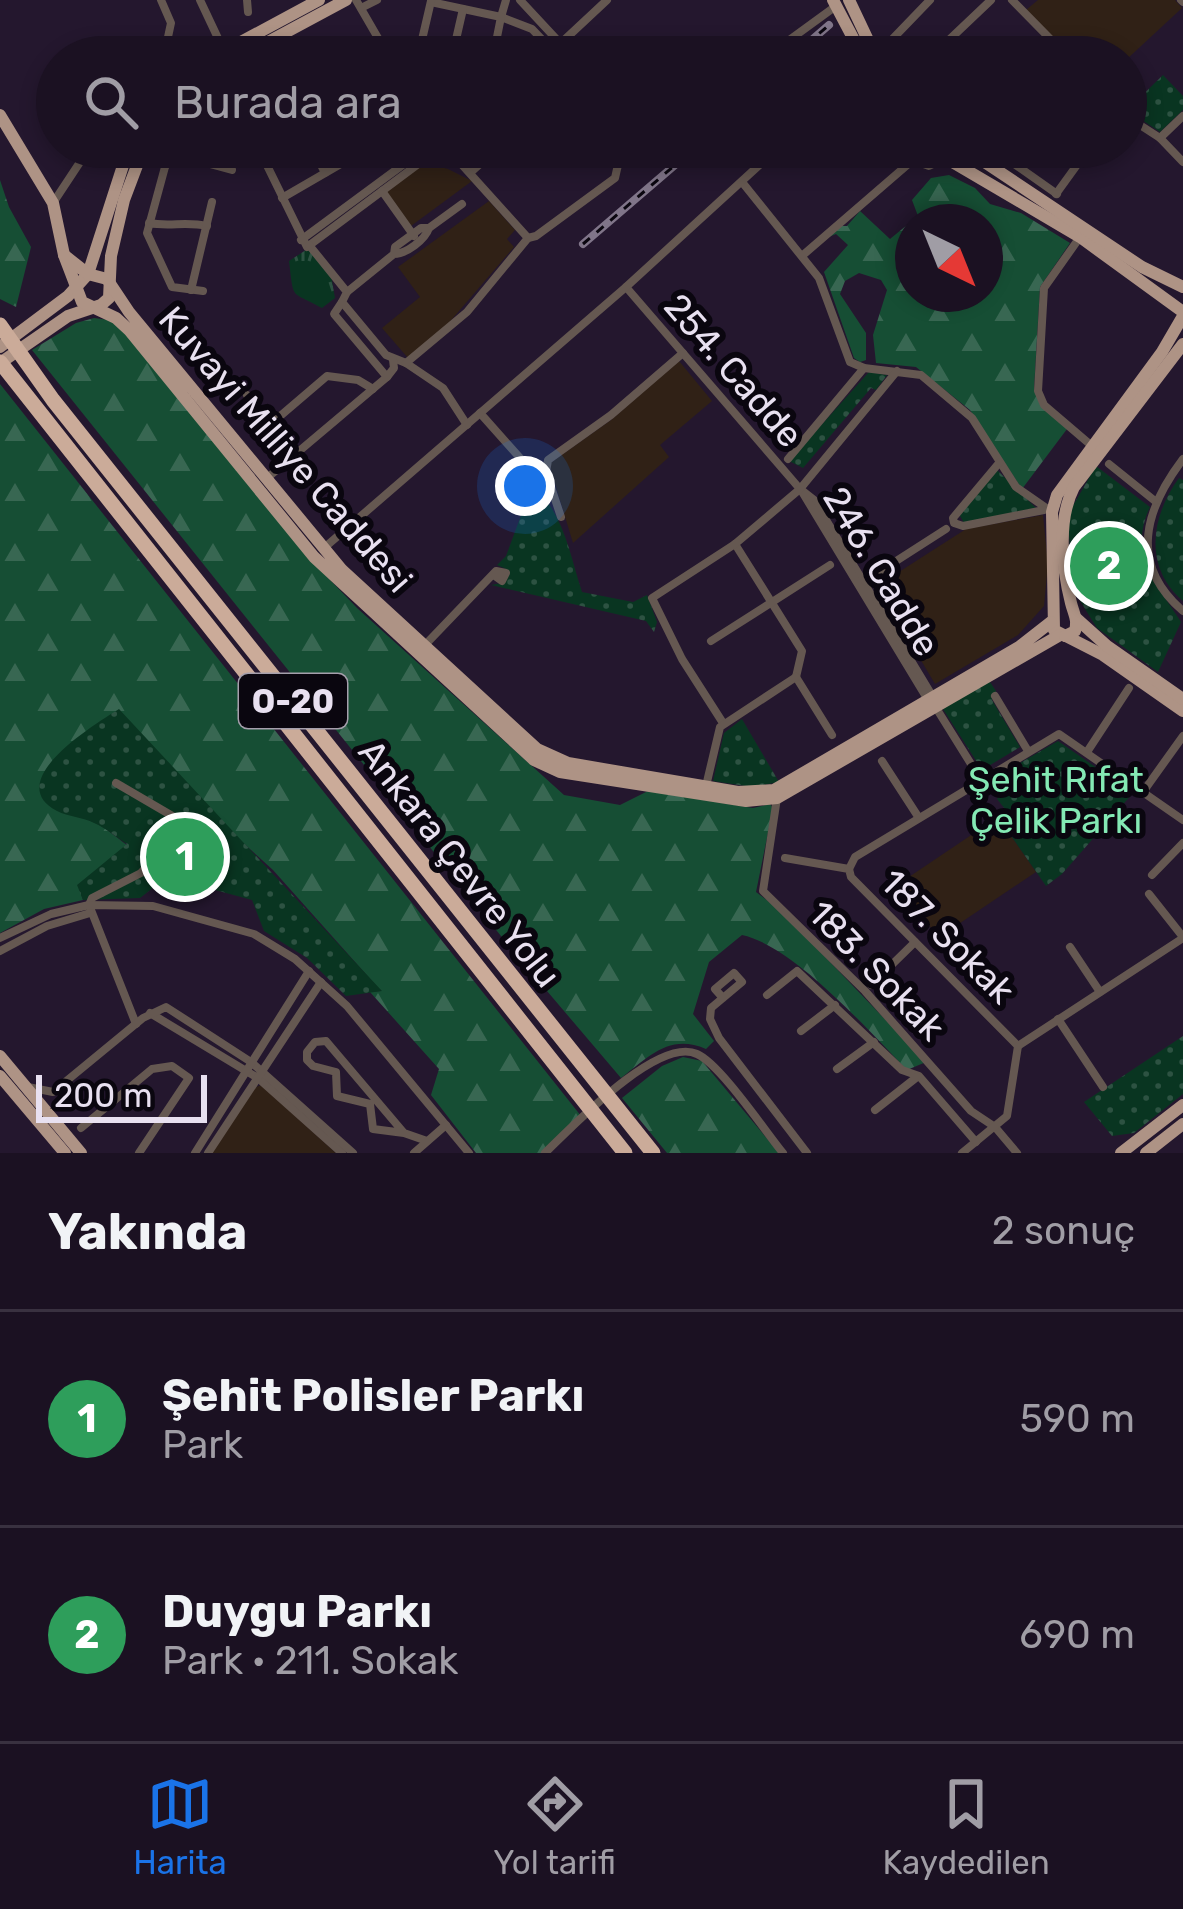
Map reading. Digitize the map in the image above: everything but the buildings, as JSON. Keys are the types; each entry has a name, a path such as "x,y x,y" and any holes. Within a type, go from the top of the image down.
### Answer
{"highway":[{"name":"Ankara Çevre Yolu","path":"0,325 53,400 653,1153"},
{"name":"Ankara Çevre Yolu","path":"0,363 625,1153"}],"main road":[{"path":"247,36 293,7 319,0"},
{"path":"279,36 346,0"},
{"path":"840,2 862,36"},
{"path":"840,2 854,36"},
{"path":"0,115 53,203 79,298 91,306"},
{"path":"0,363 88,274 122,168"},
{"path":"0,347 106,302 124,200 136,168"},
{"path":"966,168 1080,237 1183,314 1162,352 1048,511 1057,628"},
{"path":"999,168 1053,199 1142,267 1183,287"},
{"path":"64,255 88,274 103,275 110,283"},
{"name":"Kuvayi Milliye Caddesi","path":"110,283 318,553 546,755 622,777 746,801 777,799 1057,628"},
{"name":"Kuvayi Milliye Caddesi","path":"91,306 129,330 318,553 534,760 560,772 751,793 778,788 934,704"},
{"path":"1057,628 1075,631 1065,505 1183,344"},
{"path":"1057,628 1065,610 1183,699"},
{"path":"1057,628 1183,711"},
{"path":"0,1056 81,1153"},
{"path":"0,1076 65,1153"},
{"path":"1121,1153 1183,1105"},
{"path":"1146,1153 1164,1146 1183,1124"}],"street":[{"path":"161,0 171,23 168,36"},
{"path":"200,0 213,36"},
{"path":"248,0 248,12"},
{"path":"376,0 358,4 377,36"},
{"path":"497,36 506,0"},
{"path":"520,0 554,36"},
{"path":"568,36 607,0"},
{"path":"896,36 930,0"},
{"path":"953,36 991,0"},
{"path":"1012,0 1025,4 1051,36"},
{"path":"423,36 431,1 501,17 539,36"},
{"path":"794,36 840,2"},
{"path":"457,36 463,9"},
{"path":"1160,138 1183,116"},
{"path":"1147,130 1183,162"},
{"path":"53,203 76,168"},
{"path":"169,168 149,223 148,239 172,287 203,291"},
{"path":"226,168 232,170"},
{"path":"268,168 306,244 347,292"},
{"path":"322,168 325,173"},
{"path":"282,198 334,168"},
{"path":"306,244 401,168"},
{"path":"306,244 414,168"},
{"path":"406,363 467,312 528,238 615,178 617,168"},
{"path":"318,553 757,168"},
{"path":"803,255 905,168"},
{"path":"1015,168 1053,199 1075,168"},
{"path":"469,169 528,238"},
{"path":"742,182 819,278 849,361 864,368 918,374 965,411 1016,487 1048,511"},
{"path":"382,191 415,238"},
{"path":"191,290 212,202"},
{"path":"387,377 334,314 347,292 463,204"},
{"path":"149,223 169,227 188,221 207,226"},
{"path":"1080,237 1044,288 1038,391 1044,405 1092,446"},
{"name":"254. Cadde","path":"626,287 800,489"},
{"path":"342,302 393,359 443,388 466,425"},
{"path":"561,517 546,465 683,352"},
{"path":"265,480 387,377 394,368 393,359"},
{"path":"788,459 864,368"},
{"path":"723,723 682,659 652,598 736,544 800,489 897,371"},
{"path":"272,422 327,376 358,380 373,388"},
{"path":"248,395 298,452"},
{"path":"480,413 536,477 534,485 547,489 549,482"},
{"path":"1183,459 1155,501 1148,528 1150,562 1167,596 1183,610"},
{"path":"950,526 999,463"},
{"path":"1109,464 1155,501"},
{"name":"246. Cadde","path":"800,489 814,500 865,581 934,704"},
{"name":"246. Cadde","path":"800,489 934,704"},
{"path":"865,581 950,526 1048,511"},
{"path":"706,786 723,723 796,677 802,651 736,544"},
{"path":"711,641 830,565"},
{"path":"422,647 495,576"},
{"path":"796,677 832,735"},
{"path":"1087,752 1130,688"},
{"path":"995,696 1028,751"},
{"path":"934,704 981,780"},
{"path":"849,868 855,857 1059,734 1183,820"},
{"path":"1144,792 1183,736"},
{"path":"881,760 920,818"},
{"path":"116,783 181,821 141,873 92,898 89,909 136,1024"},
{"name":"183. Sokak","path":"777,799 763,891 865,992 971,1111 995,1126 1017,1153"},
{"path":"1152,875 1183,843"},
{"name":"187. Sokak","path":"784,858 849,868 851,877 1018,1046 1008,1113 995,1126"},
{"path":"1018,1046 1183,937 1150,894"},
{"path":"0,938 61,910 153,906 225,923 268,941 347,1006 469,1153"},
{"path":"0,951 89,909"},
{"path":"872,985 915,942"},
{"path":"1070,947 1100,992"},
{"path":"195,1153 309,971"},
{"path":"766,995 797,971 902,1070 919,1076 976,1142"},
{"path":"208,1153 320,982"},
{"path":"723,998 711,1008 710,1019 719,1038 807,1153"},
{"path":"801,1031 835,1005"},
{"path":"23,1086 53,1092 150,1013 166,1007 251,1062 341,1148 353,1153"},
{"path":"150,1013 246,1072 260,1074"},
{"path":"1058,1019 1103,1087"},
{"path":"201,1043 207,1034"},
{"path":"404,1133 326,1041 315,1042 307,1060 336,1073 337,1096 370,1104 374,1130 427,1141"},
{"path":"837,1069 874,1042"},
{"path":"545,1153 626,1081 677,1052 700,1055 711,1064 783,1153"},
{"path":"81,1128 152,1070 172,1066 189,1078 139,1153"},
{"path":"875,1110 919,1076"},
{"path":"770,1136 785,1124"},
{"path":"414,1153 446,1125"},
{"path":"962,1153 995,1126"}],"shaded area":[{"path":"1038,0 1175,0 1182,8 1147,40 1147,36 1051,36 1026,10"},
{"path":"418,168 444,168 472,181 411,226 386,192"},
{"path":"489,201 515,230 507,239 514,247 447,325 408,358 382,328 420,297 398,267"},
{"path":"679,361 712,401 660,445 669,457 573,543 549,464 611,420"},
{"path":"1043,515 1048,564 1044,606 1018,635 935,684 877,586 966,529"},
{"path":"998,817 1036,872 938,938 900,883"},
{"path":"261,1085 336,1153 211,1153 254,1088"}],"green space":[{"path":"1163,75 1183,96 1183,110 1160,132 1147,123 1147,91"},
{"path":"949,175 975,188 990,204 914,204 931,178"},
{"path":"0,180 31,247 16,307 0,299"},
{"path":"1003,208 1021,213 1070,243 1040,287 1034,389 1040,404 1067,429 1022,489 970,410 916,367 876,363 873,335 887,290 881,280 859,273 845,281 840,294 866,333 866,360 854,358 824,272 848,245 836,234 824,239 847,226 860,211 890,239 895,235 895,312 1003,312"},
{"path":"309,248 331,275 335,298 322,308 293,289 289,261"},
{"path":"109,320 126,333 310,559 357,608 564,795 620,805 648,791 753,808 770,804 756,892 780,910 926,1062 907,1070 807,972 762,942 742,935 709,962 693,1014 714,1041 706,1049 670,1046 621,1078 513,951 32,350 76,323"},
{"path":"869,372 887,375 803,468 789,461"},
{"path":"0,384 581,1116 542,1153 476,1153 431,1095 439,1069 370,992 381,991 273,870 218,820 40,783 52,806 97,824 127,845 78,885 83,900 44,909 0,933"},
{"path":"1096,466 1150,507 1142,540 1144,555 1181,622 1158,672 1097,628 1080,601 1067,516"},
{"path":"997,470 1036,508 964,523 959,514"},
{"path":"1179,478 1183,480 1183,601 1162,573 1156,541 1162,508"},
{"path":"532,486 558,520 582,592 633,602 647,595 657,622 654,632 646,621 491,585 502,583 506,569 497,565 506,556"},
{"path":"988,679 996,691 992,700 1020,747 982,770 943,709"},
{"path":"119,709 382,991 346,996 307,958 264,931 252,900 167,877 140,898 83,900 77,885 127,844 98,825 57,811 42,799 40,784 58,754"},
{"path":"742,719 779,782 752,787 713,781 724,733"},
{"name":"Şehit Rıfat Çelik Parkı","path":"1058,741 1133,793 1046,886 998,817 1005,809 997,799 1001,794 989,781"},
{"path":"1183,1036 1183,1094 1134,1133 1112,1136 1084,1102"},
{"path":"683,1057 702,1061 779,1153 667,1153 622,1098 662,1066"}],"railway":[{"path":"816,36 829,25"},
{"path":"583,244 672,168"}],"place":[{"name":"Duygu Parkı","path":"1109,566"},
{"name":"Şehit Polisler Parkı","path":"185,857"}]}
